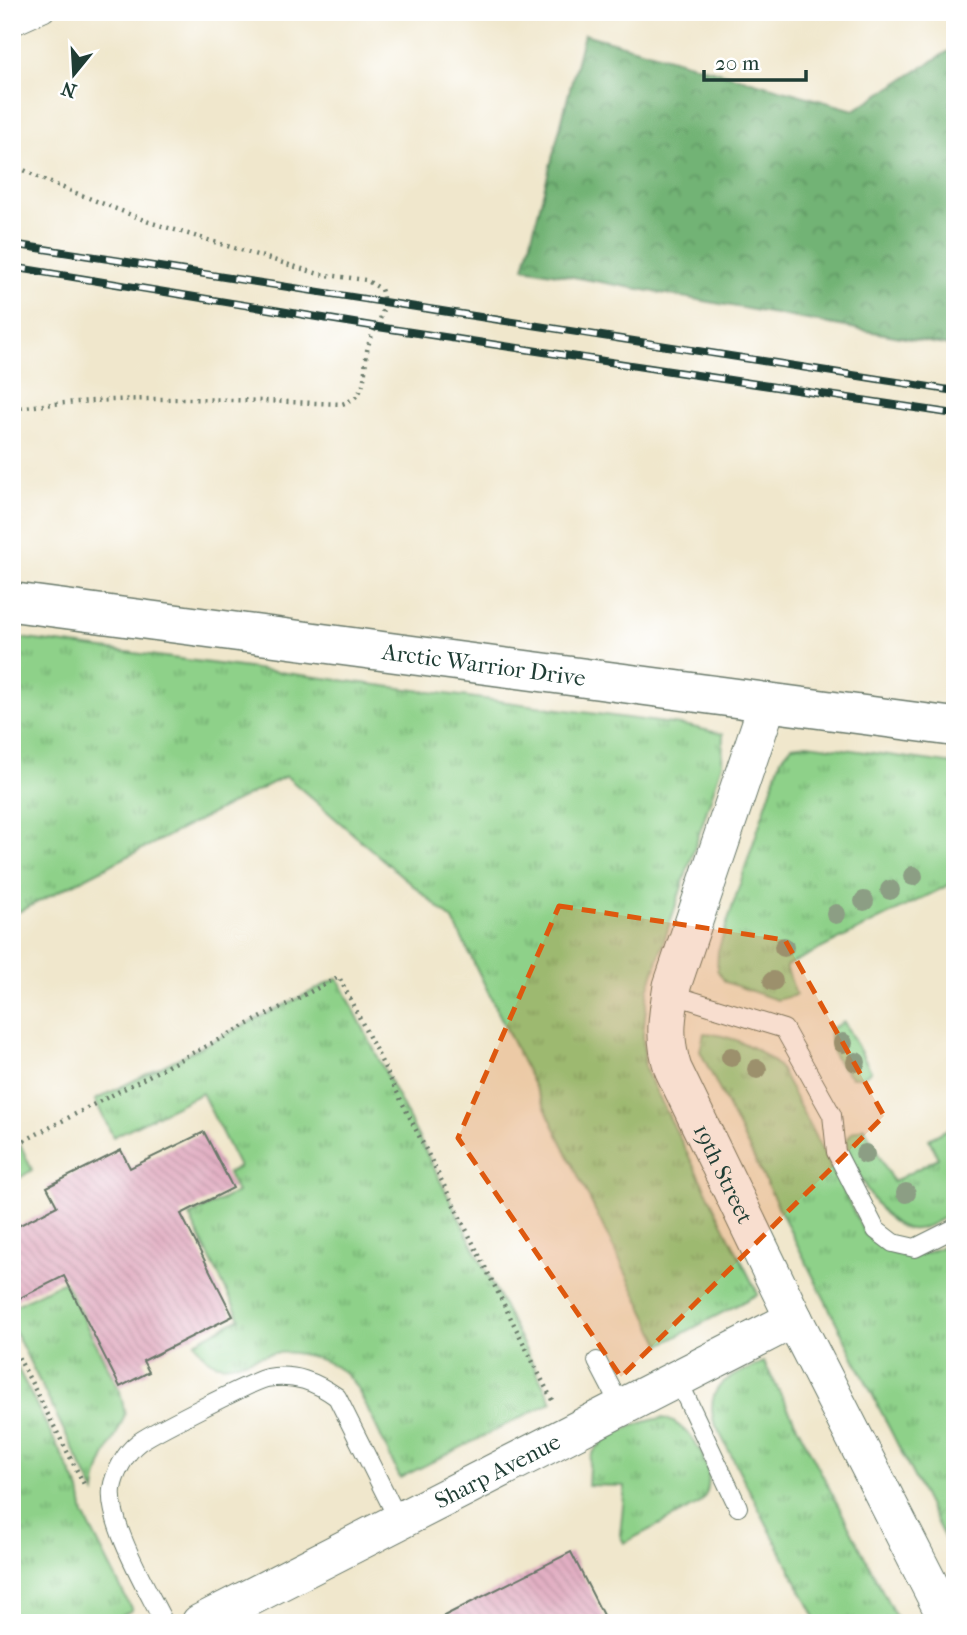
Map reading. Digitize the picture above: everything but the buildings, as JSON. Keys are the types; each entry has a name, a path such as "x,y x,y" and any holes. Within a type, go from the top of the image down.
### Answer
{"main road":[{"name":"Arctic Warrior Drive","path":"12,602 955,727"}],"street":[{"name":"19th Street","path":"768,702 671,994 666,1047 673,1069 794,1319 949,1623"},
{"name":"Sharp Avenue","path":"200,1623 400,1521 614,1393 677,1378 794,1319"}],"lane":[{"path":"12,27 45,12"},
{"path":"671,994 783,1029 832,1115 836,1152 876,1230 893,1243 915,1248 955,1228"},
{"path":"597,1361 614,1393"},
{"path":"164,1623 113,1516 112,1488 122,1463 138,1443 265,1378 296,1377 320,1385 337,1397 400,1521"},
{"path":"677,1378 738,1507"}],"path":[{"path":"12,164 46,181 149,222 319,274 366,280 381,289 386,304 367,349 362,390 354,401 342,404 153,397 63,401 12,409"},
{"path":"12,1147 340,977 555,1404"},
{"path":"12,1345 88,1492"},
{"path":"542,1410 555,1404 614,1393"}],"highlighted area":[{"path":"559,906 785,940 884,1116 621,1377 458,1138"}],"green space":[{"path":"584,34 854,110 955,47 955,347 524,268"},
{"path":"12,637 688,726 723,734 722,764 648,990 643,1035 645,1069 758,1294 661,1345 453,920 286,776 12,915"},
{"path":"807,744 955,764 955,882 786,966 796,995 777,1000 725,982 717,970 718,951 781,759 792,746"},
{"path":"338,978 552,1402 400,1478 355,1384 333,1365 314,1357 284,1352 221,1364 203,1354 195,1342 240,1318 189,1216 237,1192 228,1173 239,1167 202,1093 113,1137 95,1100"},
{"path":"844,1022 871,1071 863,1077 852,1077 837,1061 832,1050 830,1029"},
{"path":"704,1033 724,1036 745,1044 780,1068 865,1234 877,1244 898,1255 908,1256 929,1252 955,1240 955,1559 700,1051"},
{"path":"955,1125 955,1211 922,1228 899,1226 869,1194 854,1165 846,1141 852,1132 864,1127 893,1182 938,1158 929,1139"},
{"path":"21,1146 32,1170 12,1183 12,1151"},
{"path":"64,1281 120,1391 125,1414 99,1471 95,1493 12,1326 12,1299 16,1305"},
{"path":"12,1357 80,1491 84,1515 132,1610 107,1623 12,1623"},
{"path":"764,1362 899,1623 818,1623 714,1422 713,1397 718,1389 732,1376"},
{"path":"663,1418 685,1431 702,1454 709,1481 706,1493 699,1504 624,1543 620,1535 625,1486 588,1485 590,1460 603,1442 622,1430"}],"railway":[{"path":"12,244 955,391"},
{"path":"12,267 378,327 955,414"}]}
